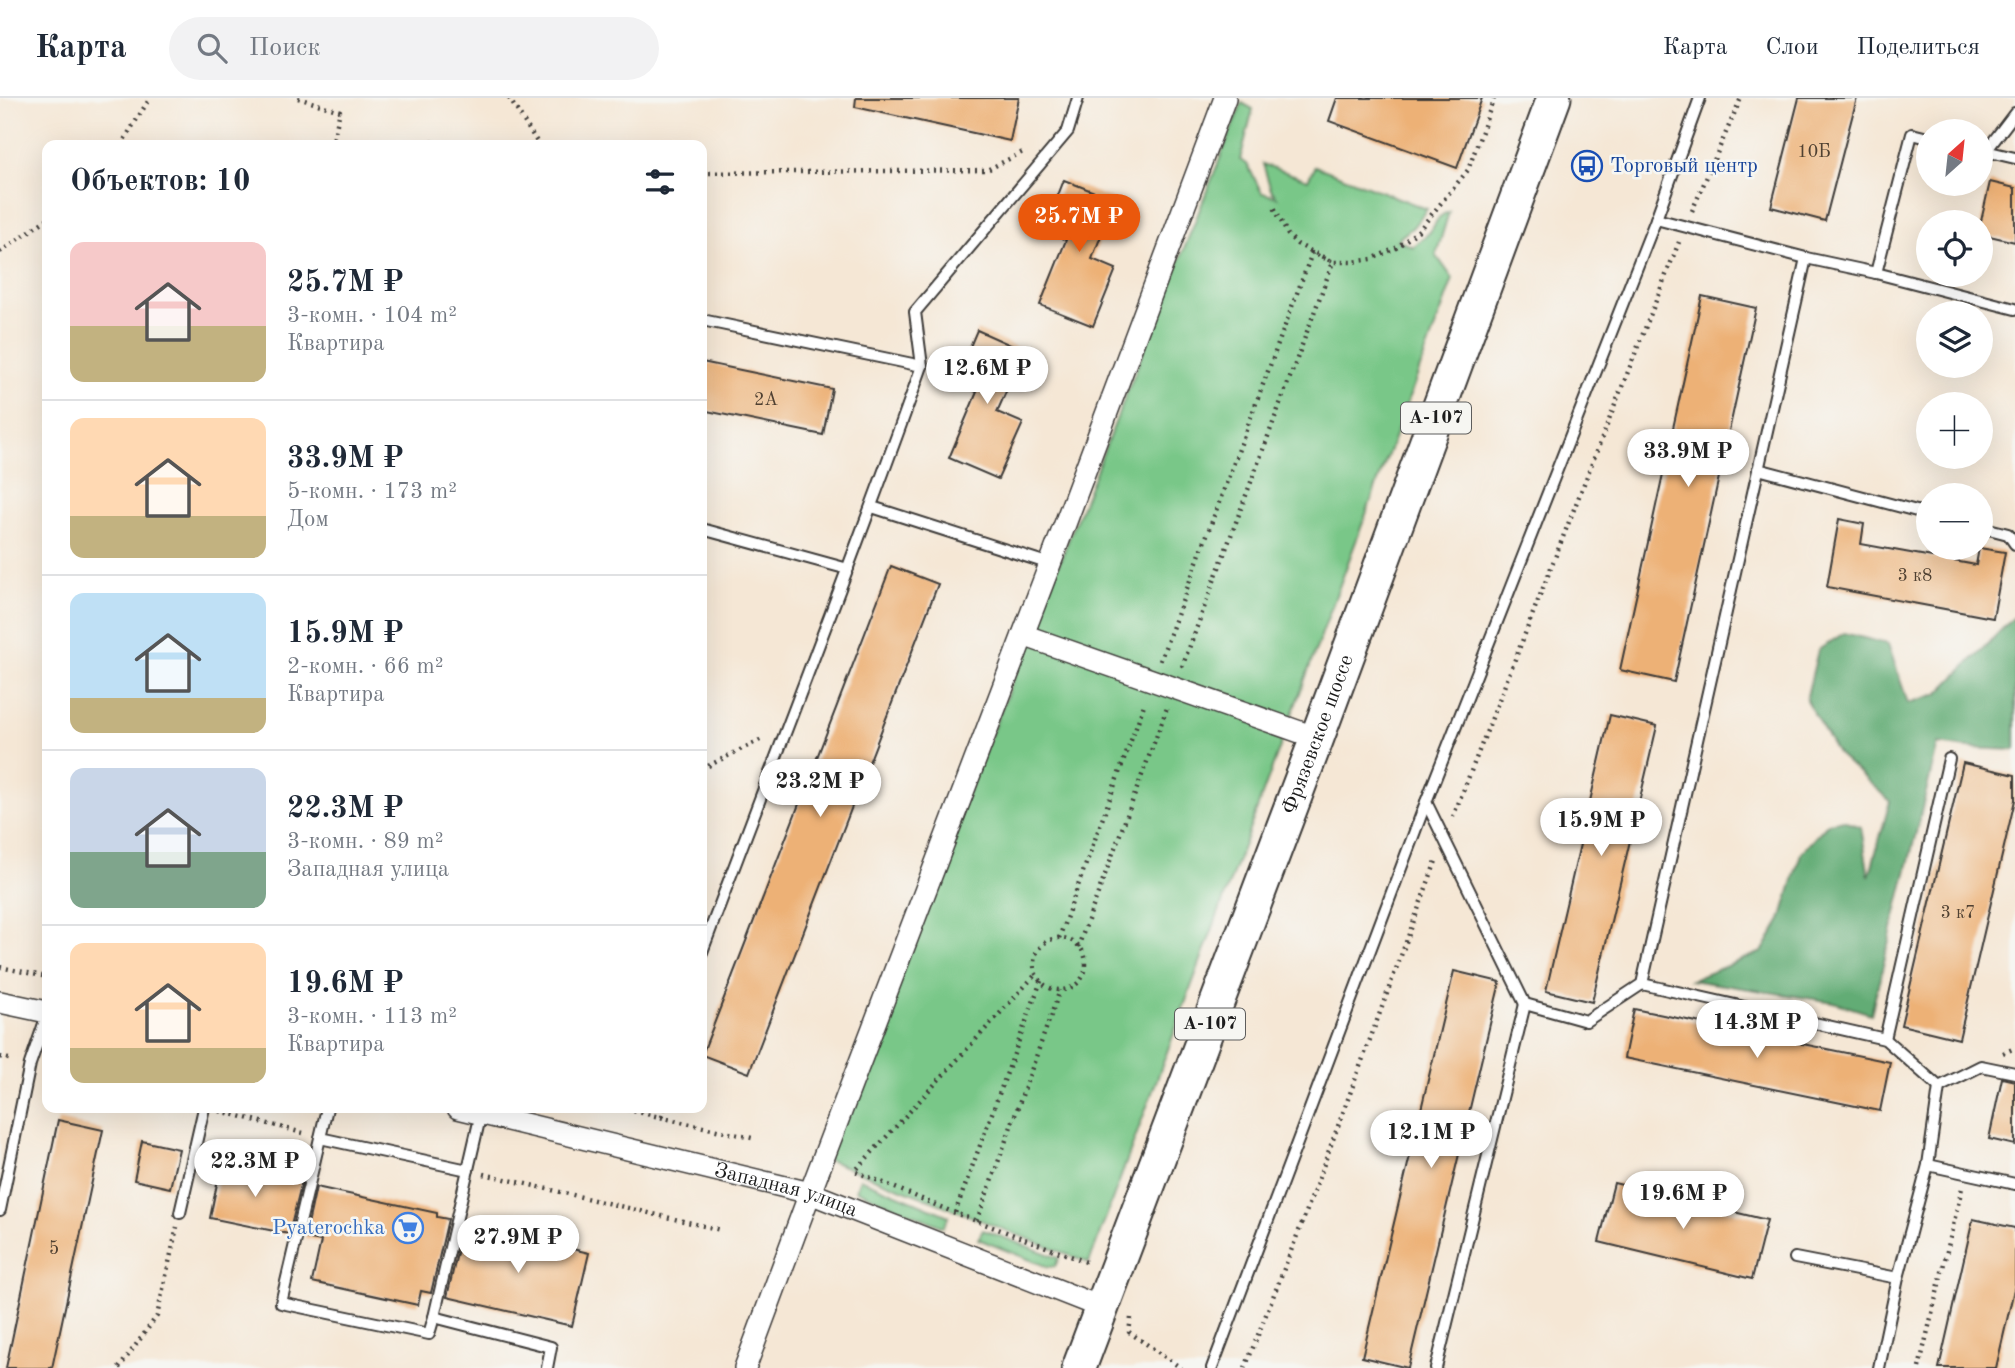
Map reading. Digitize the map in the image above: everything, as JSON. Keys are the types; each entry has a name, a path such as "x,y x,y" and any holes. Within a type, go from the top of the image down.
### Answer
{"highway":[{"name":"Фрязевское шоссе","path":"1079,1368 1118,1308 1317,738 1554,98"}],"street":[{"path":"745,1368 1050,564 1221,99"},
{"path":"1023,635 1317,738"},
{"path":"0,1002 42,1013"},
{"name":"Западная улица","path":"481,1113 810,1194 1118,1308"}],"lane":[{"path":"707,939 872,507 922,366 915,312 1068,131 1078,98"},
{"path":"1213,1368 1426,802 1656,219 1700,98"},
{"path":"1993,138 2015,113"},
{"path":"1876,273 1912,134 1916,135"},
{"path":"1993,152 2015,158"},
{"path":"1656,219 2015,309"},
{"path":"1525,1004 1586,1021 1642,984 1806,258"},
{"path":"707,321 922,366"},
{"path":"1758,469 1916,511"},
{"path":"872,507 1050,564"},
{"path":"707,530 848,569"},
{"path":"1993,530 2008,534 2015,544"},
{"path":"1885,1039 1948,759"},
{"path":"1426,802 1525,1004 1436,1368"},
{"path":"1642,984 1885,1039 1939,1087"},
{"path":"0,1210 30,1064 42,1029"},
{"path":"1939,1087 1981,1066 2015,1073"},
{"path":"1879,1368 1898,1278 1928,1165 1939,1087"},
{"path":"180,1213 206,1113"},
{"path":"326,1113 281,1303 429,1334 481,1113"},
{"path":"320,1138 468,1170"},
{"path":"1928,1165 2015,1184"},
{"path":"1795,1258 1898,1278"},
{"path":"434,1317 551,1347 547,1368"}],"path":[{"path":"124,140 150,98"},
{"path":"298,98 341,111 333,140"},
{"path":"509,98 536,140"},
{"path":"1059,938 1312,253 1333,262 1372,259 1396,248 1419,230 1468,170 1494,98"},
{"path":"1245,1368 1304,1218 1444,839 1685,227 1741,98"},
{"path":"707,173 988,170 1068,131"},
{"path":"1274,206 1288,235 1297,244 1333,262"},
{"path":"0,252 42,223"},
{"path":"1078,947 1333,262"},
{"path":"707,766 786,727"},
{"path":"1059,938 1075,943 1078,947 1084,957 1084,974 1072,987 1060,990 1047,987 1036,974 1034,958 1038,950 1051,940 1059,938"},
{"path":"0,967 42,976"},
{"path":"1036,974 855,1171 955,1213 1089,1263"},
{"path":"955,1213 1041,981"},
{"path":"977,1221 1060,990"},
{"path":"226,1113 320,1138"},
{"path":"643,1113 756,1139"},
{"path":"662,1117 663,1113"},
{"path":"468,1170 721,1230"},
{"path":"1919,1368 1966,1173"},
{"path":"119,1368 157,1316 180,1213"},
{"path":"1118,1308 1129,1332 1181,1368"}],"green space":[{"path":"1242,103 1253,109 1240,160 1247,164 1262,193 1277,197 1271,190 1263,164 1308,180 1315,166 1427,209 1413,227 1397,240 1413,247 1430,232 1440,217 1449,212 1436,255 1453,279 1089,1263 823,1158"},
{"path":"2015,616 2015,750 1938,744 1871,1014 1833,1002 1691,980 1762,952 1781,920 1801,853 1828,823 1844,820 1861,827 1869,877 1890,801 1837,753 1806,700 1818,650 1844,633 1888,644 1908,703 1938,694"},
{"path":"860,1179 949,1216 943,1227 856,1190"},
{"path":"983,1230 1059,1258 1055,1266 1048,1267 978,1239"}],"building":[{"path":"856,98 1019,98 1010,141 855,107"},
{"path":"1337,98 1482,98 1457,168 1329,121"},
{"path":"1799,98 1857,98 1825,221 1771,207"},
{"path":"1064,180 1115,200 1092,259 1116,269 1093,326 1040,305 1066,240 1044,231"},
{"path":"1993,183 2015,188 2015,242 1993,237 1993,210 1984,210 1987,196 1993,196"},
{"path":"1702,296 1756,308 1674,682 1620,670"},
{"path":"977,330 1024,351 997,412 1023,423 998,479 949,458 977,392 955,382"},
{"path":"707,363 832,389 823,435 707,411"},
{"path":"1839,519 1864,524 1861,544 1916,554 1916,560 1949,560 1976,565 1977,560 1993,560 1993,550 2005,552 1993,618 1827,587"},
{"path":"891,566 938,584 749,1073 707,1057 707,1042"},
{"path":"1610,715 1657,726 1592,1002 1546,991"},
{"path":"1963,763 2015,775 2015,800 1959,1039 1901,1025"},
{"path":"1454,971 1500,982 1408,1368 1362,1357"},
{"path":"1634,1009 1890,1062 1880,1111 1624,1058"},
{"path":"2002,1078 2015,1081 2015,1145 1989,1139"},
{"path":"58,1120 103,1130 52,1368 6,1368"},
{"path":"142,1141 179,1149 170,1188 134,1180"},
{"path":"221,1164 302,1181 289,1234 210,1218"},
{"path":"1614,1183 1767,1220 1752,1279 1599,1242"},
{"path":"316,1187 437,1213 437,1217 448,1219 431,1293 421,1291 418,1305 312,1282 321,1241 305,1238"},
{"path":"1973,1219 2015,1228 2015,1285 1996,1368 1939,1368"},
{"path":"464,1223 589,1253 572,1326 447,1297"}],"place":[{"name":"Торговый центр","path":"1587,166"},
{"name":"Pyaterochka","path":"408,1228"}]}
